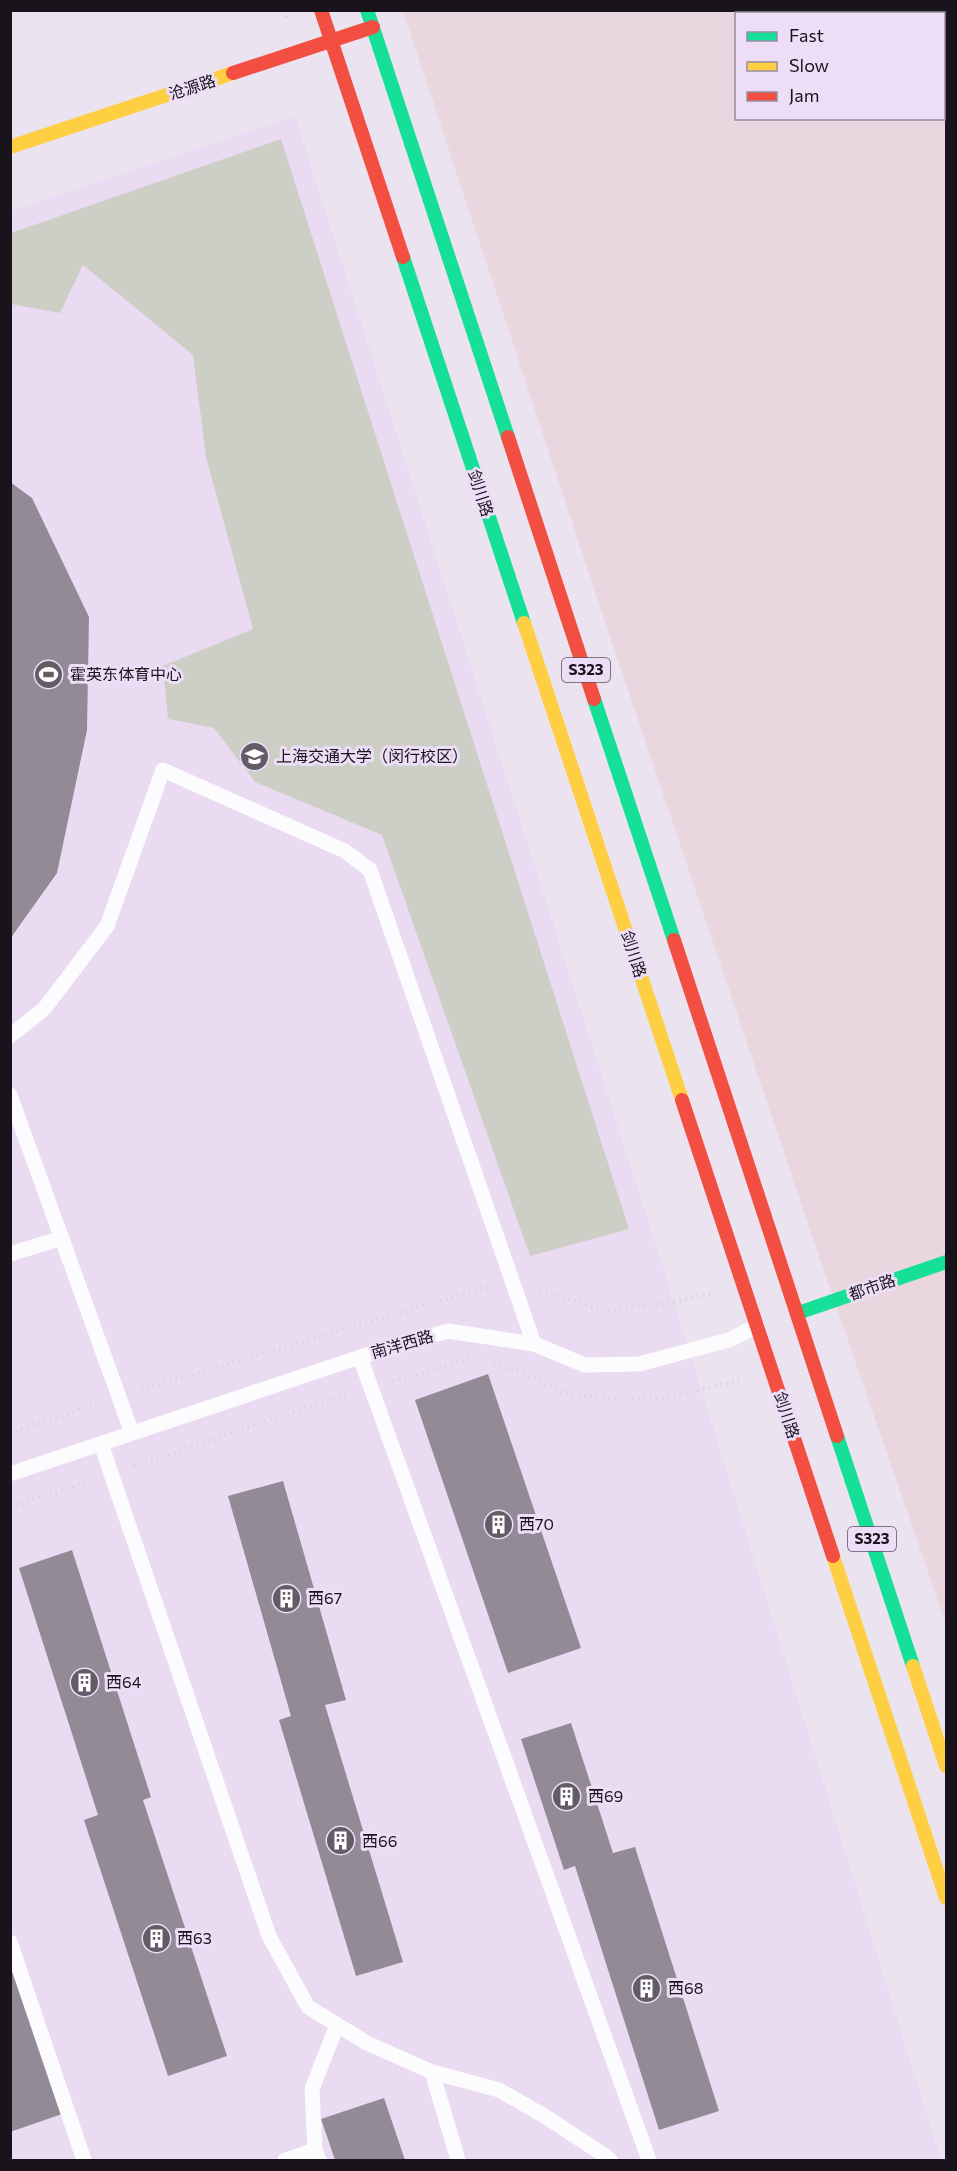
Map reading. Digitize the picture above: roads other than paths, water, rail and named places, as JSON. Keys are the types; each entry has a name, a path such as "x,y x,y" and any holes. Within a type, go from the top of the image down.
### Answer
{"main road":[{"name":"剑川路","path":"321,10 762,1324 946,1898"},
{"name":"S323","path":"367,10 793,1314 946,1766"},
{"name":"沧源路","path":"10,147 373,27"},
{"name":"都市路","path":"793,1314 946,1262"}],"lane":[{"path":"10,1036 44,1009 107,926 163,770 345,851 370,870 534,1344"},
{"path":"10,1095 132,1433"},
{"path":"10,1254 62,1238"},
{"name":"南洋西路","path":"10,1474 360,1357 448,1331 534,1344 585,1365 639,1364 729,1340 762,1324"},
{"path":"360,1357 649,2160"},
{"path":"101,1444 269,1936 308,2007 367,2043 432,2072 499,2090 546,2117 610,2160"},
{"path":"10,1942 84,2160"},
{"path":"285,2160 317,2155 312,2089 337,2025"},
{"path":"432,2072 458,2160"}],"place":[{"name":"霍英东体育中心","path":"49,674"},
{"name":"上海交通大学（闵行校区）","path":"255,756"},
{"name":"西70","path":"498,1524"},
{"name":"西67","path":"287,1598"},
{"name":"西64","path":"85,1682"},
{"name":"西69","path":"567,1796"},
{"name":"西66","path":"341,1841"},
{"name":"西63","path":"156,1938"},
{"name":"西68","path":"647,1988"}]}
